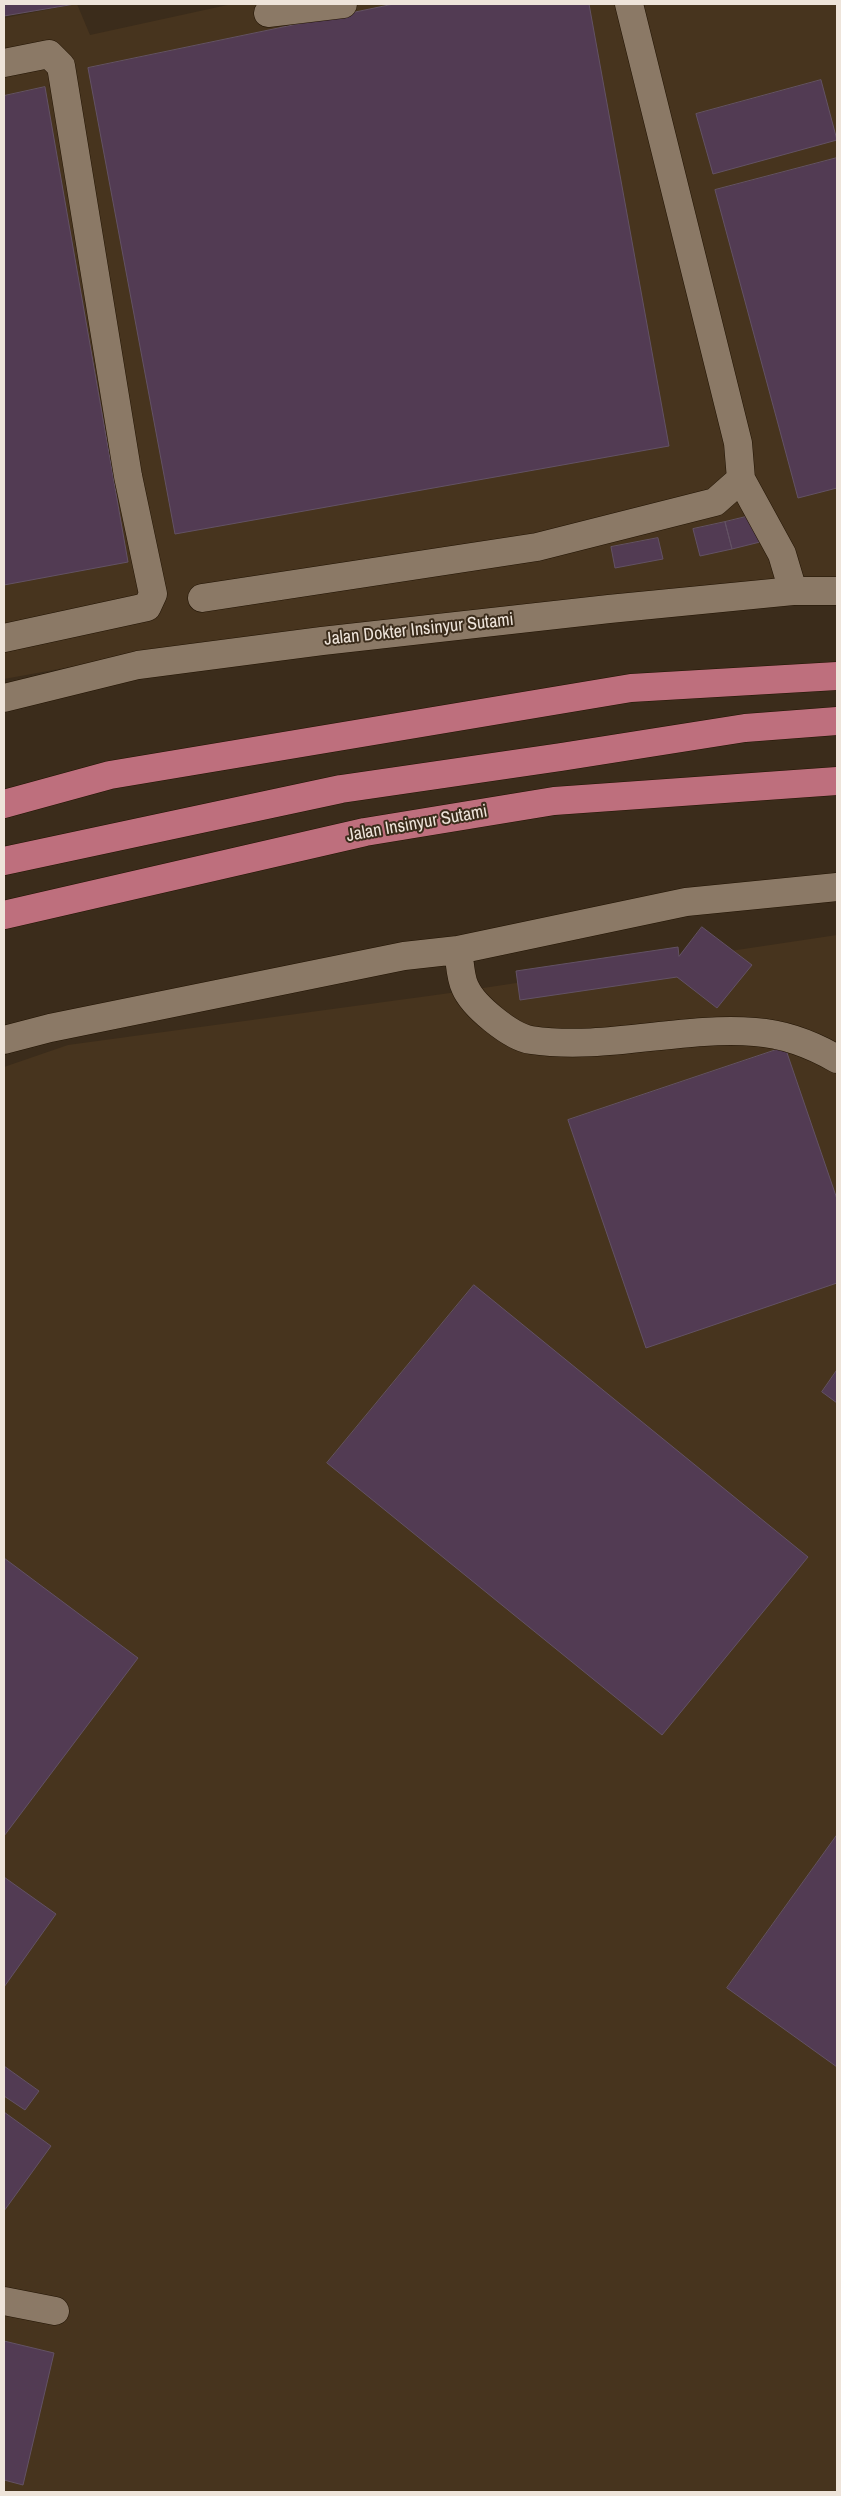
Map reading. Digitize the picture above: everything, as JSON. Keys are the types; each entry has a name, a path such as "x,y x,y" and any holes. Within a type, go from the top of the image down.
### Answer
{"highway":[{"path":"4,804 110,775 631,688 837,676"},
{"path":"4,861 341,789 745,728 837,721"},
{"name":"Jalan Insinyur Sutami","path":"4,915 365,832 544,803 837,781"}],"street":[{"path":"268,14 343,4"},
{"path":"629,4 738,444 741,479 782,554 793,591"},
{"path":"4,63 49,54 61,66 128,476 153,594 147,606 4,638"},
{"path":"202,598 537,547 715,502 741,479"},
{"name":"Jalan Dokter Insinyur Sutami","path":"4,698 138,665 381,634 793,591 837,591"},
{"path":"4,1040 50,1028 395,958 458,950 686,902 837,887"},
{"path":"458,950 465,988 493,1022 529,1040 584,1042 690,1034 755,1032 807,1042 837,1059"},
{"path":"4,2302 54,2311"}],"shaded area":[{"path":"77,4 90,35 232,4 837,4 837,577 712,588 192,645 4,679 4,18"},
{"path":"837,935 837,2492 4,2492 4,1067 68,1045 443,994"}],"building":[{"path":"4,4 75,4 4,16"},
{"path":"394,4 589,4 669,446 175,534 88,68"},
{"path":"821,80 837,140 713,174 696,114"},
{"path":"45,87 128,562 4,585 4,96"},
{"path":"837,158 837,488 798,498 715,190"},
{"path":"754,515 760,542 732,549 725,522"},
{"path":"725,522 732,549 700,556 693,529"},
{"path":"658,538 663,559 615,568 611,547"},
{"path":"702,927 752,965 717,1008 677,977 520,1000 516,971 678,947 679,956"},
{"path":"785,1047 837,1199 837,1283 646,1348 568,1120"},
{"path":"474,1285 808,1557 662,1735 327,1463"},
{"path":"837,1370 837,1403 822,1392"},
{"path":"4,1558 138,1658 4,1836"},
{"path":"837,1835 837,2067 727,1988"},
{"path":"4,1877 56,1914 4,1987"},
{"path":"4,2066 39,2091 25,2110 4,2096"},
{"path":"4,2112 51,2146 4,2211"},
{"path":"4,2341 54,2353 23,2485 4,2480"}]}
